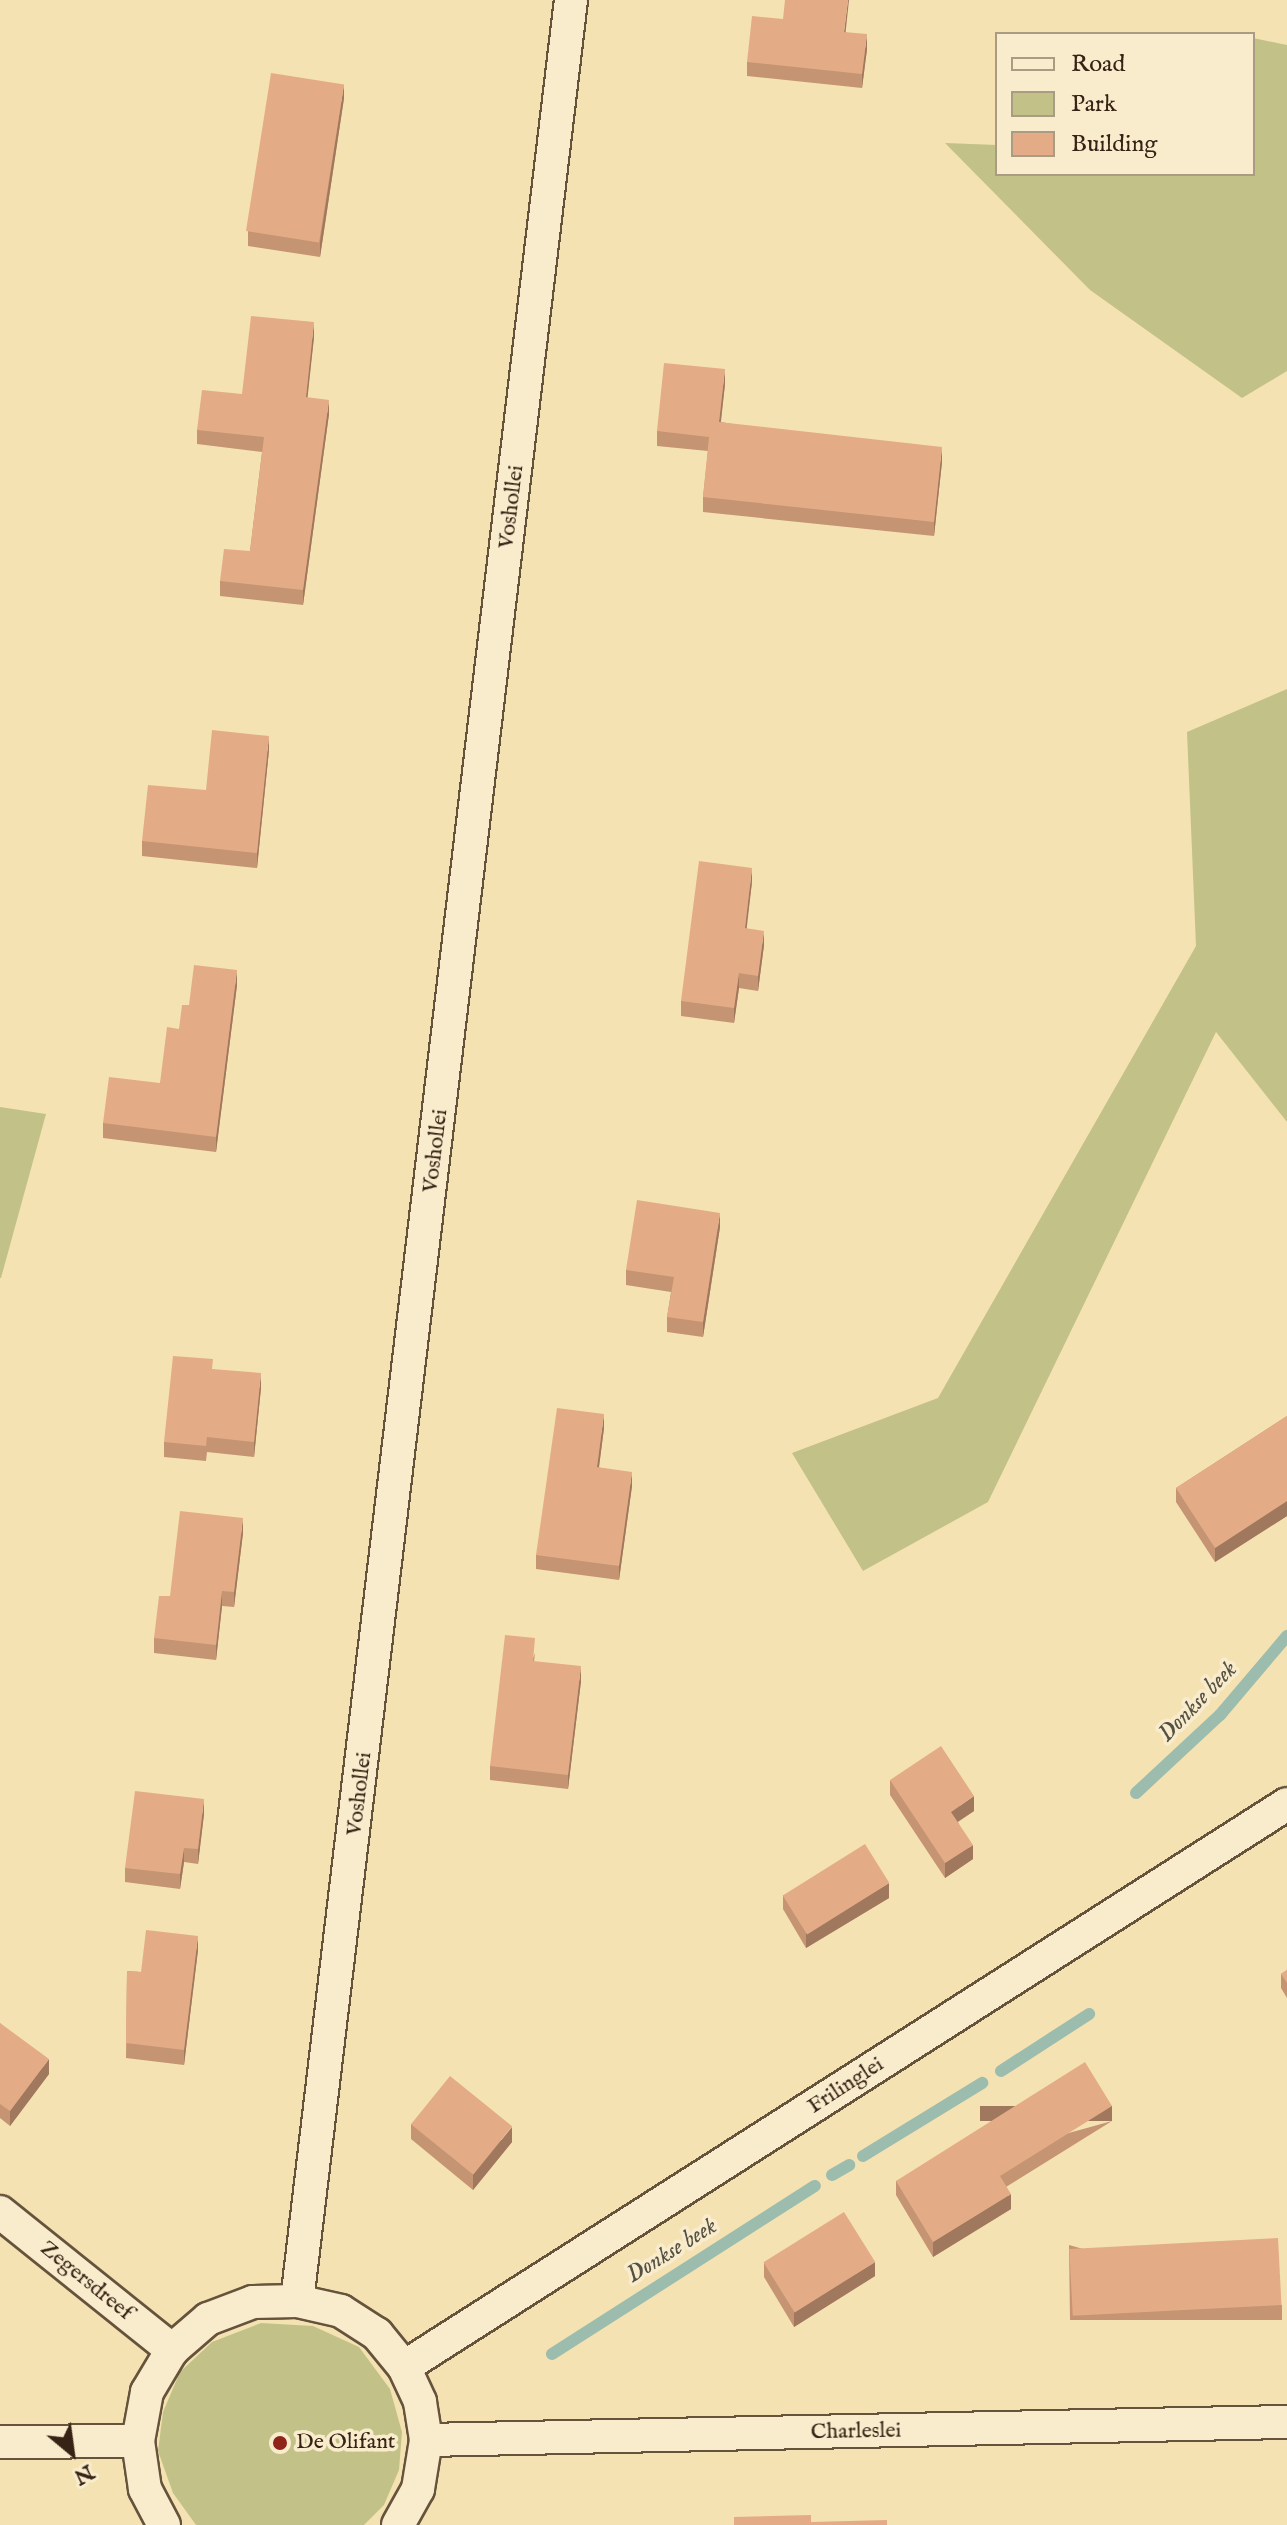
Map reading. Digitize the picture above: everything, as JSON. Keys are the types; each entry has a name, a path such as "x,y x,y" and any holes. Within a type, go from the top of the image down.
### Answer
{"street":[{"name":"Voshollei","path":"297,2301 571,0"},
{"name":"Frilinglei","path":"404,2367 1287,1804"},
{"name":"Zegersdreef","path":"0,2212 172,2350"},
{"path":"164,2525 145,2489 138,2441 147,2392 172,2350 208,2319 253,2302 297,2301 341,2311 377,2334 404,2367 420,2402 426,2440 418,2489 398,2525"},
{"name":"Charleslei","path":"426,2440 1287,2422"},
{"path":"0,2442 138,2441"}],"green space":[{"path":"1255,38 1287,45 1287,371 1242,398 1090,290 945,143 995,145 995,176 1255,176"},
{"path":"1287,689 1287,1122 1216,1032 988,1502 863,1571 792,1453 938,1398 1196,946 1187,732"},
{"path":"0,1107 46,1114 1,1278 0,1278"},
{"path":"261,2323 313,2326 359,2347 390,2389 402,2432 399,2470 384,2505 364,2525 196,2525 173,2493 158,2451 163,2412 180,2372 212,2342"}],"building":[{"path":"785,0 848,0 844,32 867,34 862,74 747,62 752,16 783,19"},
{"path":"271,73 344,85 319,243 246,231"},
{"path":"251,316 314,322 306,397 329,400 303,590 220,581 224,549 250,551 264,437 197,430 202,390 242,394"},
{"path":"664,363 725,369 719,422 942,447 934,522 703,497 709,437 657,431"},
{"path":"212,730 269,736 257,853 142,841 148,785 206,790"},
{"path":"699,861 752,868 745,928 764,931 758,976 739,973 734,1008 681,1001"},
{"path":"194,965 237,970 216,1137 103,1123 109,1077 160,1083 167,1027 179,1029 182,1005 189,1005"},
{"path":"637,1200 720,1213 703,1322 667,1317 674,1277 626,1270"},
{"path":"173,1356 213,1359 212,1369 261,1373 254,1442 207,1437 206,1446 164,1442"},
{"path":"557,1408 604,1414 597,1467 632,1472 619,1566 536,1555"},
{"path":"1287,1416 1287,1501 1215,1548 1176,1488"},
{"path":"180,1511 243,1518 234,1592 222,1591 216,1645 154,1638 159,1596 170,1596"},
{"path":"505,1635 535,1638 533,1661 581,1666 568,1775 490,1766"},
{"path":"941,1746 974,1796 951,1812 973,1845 945,1863 890,1780"},
{"path":"135,1791 204,1799 198,1849 184,1848 180,1874 125,1868"},
{"path":"865,1844 889,1883 807,1934 783,1895"},
{"path":"146,1930 198,1936 184,2050 126,2043 127,1971 141,1972"},
{"path":"0,2023 49,2059 10,2111 0,2104"},
{"path":"1085,2062 1112,2106 1000,2176 1011,2194 933,2242 896,2181"},
{"path":"450,2076 512,2126 473,2175 411,2124"},
{"path":"844,2212 875,2262 795,2312 763,2262"},
{"path":"1278,2238 1282,2305 1073,2316 1069,2249"},
{"path":"811,2515 811,2522 887,2520 887,2525 734,2525 734,2517"}],"waterway":[{"name":"Donkse beek","path":"1136,1793 1220,1715 1287,1636"},
{"name":"Donkse beek","path":"1001,2071 1089,2014"},
{"name":"Donkse beek","path":"863,2156 982,2083"},
{"name":"Donkse beek","path":"832,2175 849,2165"},
{"name":"Donkse beek","path":"552,2354 815,2186"}],"place":[{"name":"De Olifant","path":"280,2443"}]}
